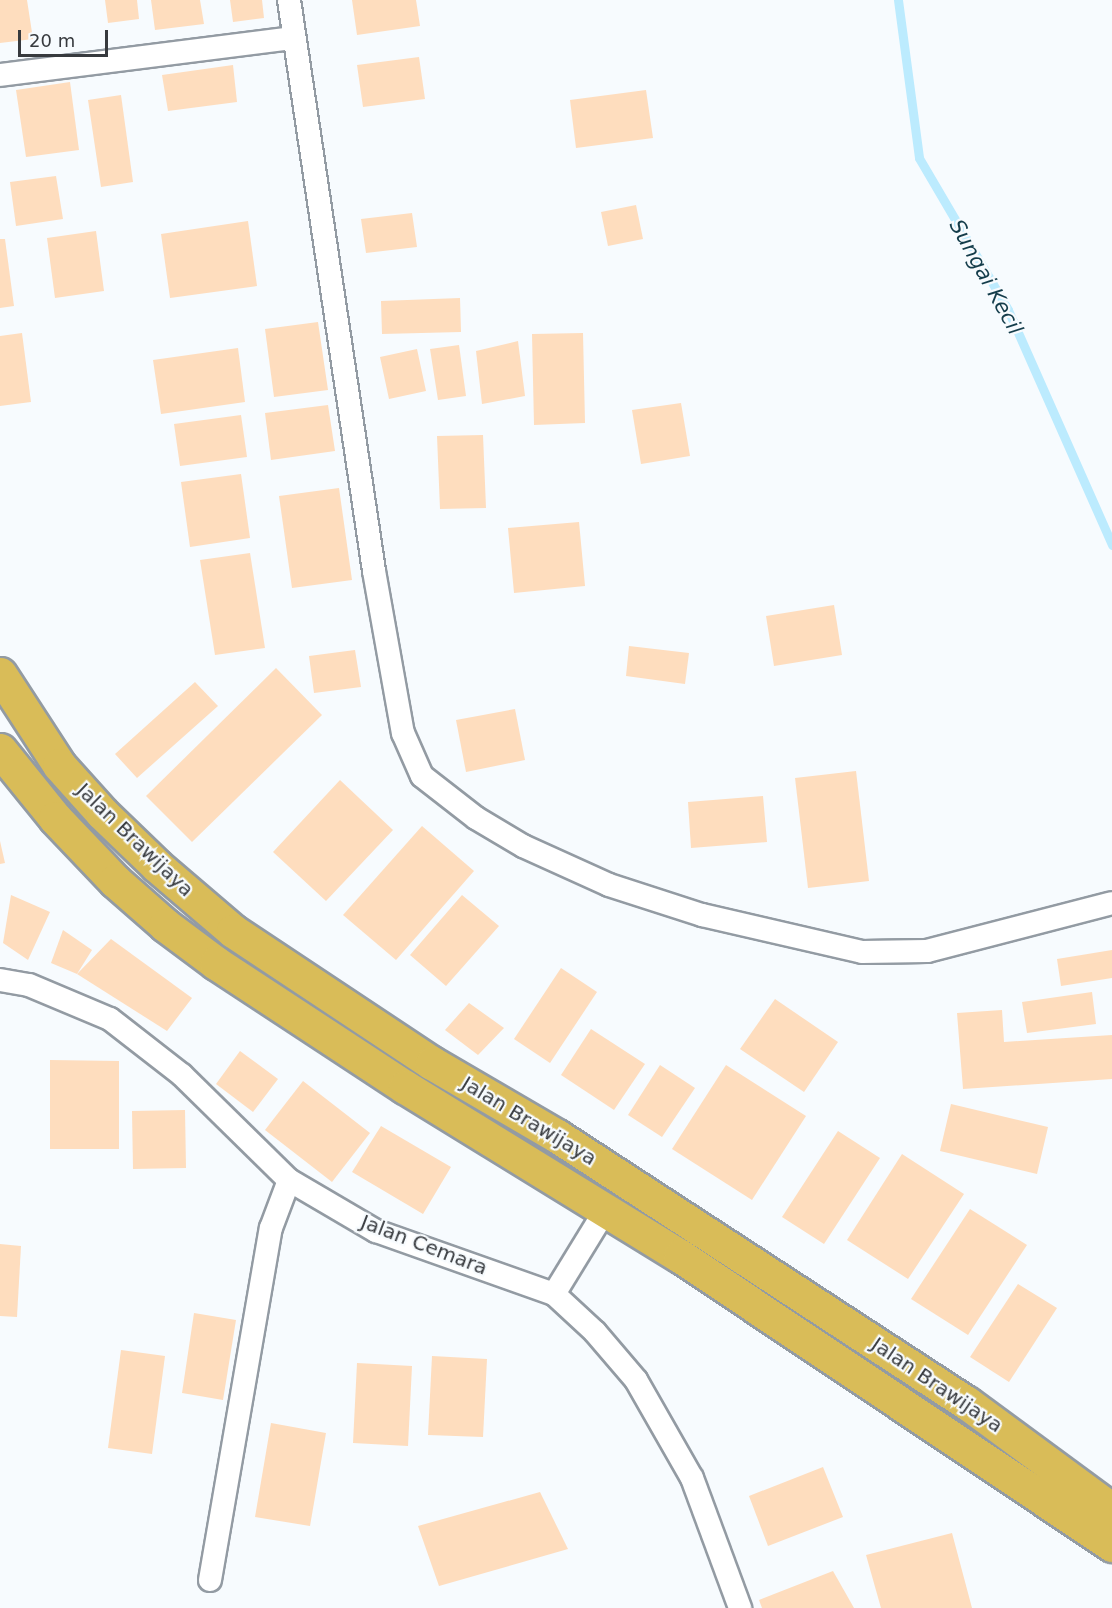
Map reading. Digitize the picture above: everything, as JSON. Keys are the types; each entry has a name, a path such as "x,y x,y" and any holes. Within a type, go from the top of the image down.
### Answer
{"highway":[{"name":"Jalan Brawijaya","path":"0,675 59,765 102,813 157,866 232,931 432,1064 557,1136 918,1371 1106,1529"},
{"name":"Jalan Brawijaya","path":"0,750 55,818 165,926 365,1062 606,1209 1106,1529"}],"street":[{"path":"289,0 293,38 398,708 412,759 435,790 523,846 609,885 702,915 862,952 927,951 1112,903"},
{"path":"0,75 293,38"},
{"name":"Jalan Cemara","path":"0,980 29,985 110,1019 182,1075 289,1180 376,1231 554,1294 595,1332 636,1380 693,1478 740,1608"},
{"path":"210,1580 271,1228 289,1180"},
{"path":"554,1294 606,1209"}],"building":[{"path":"0,0 27,0 33,39 0,43"},
{"path":"105,0 137,0 139,19 108,23"},
{"path":"151,0 200,0 204,24 155,30"},
{"path":"230,0 262,0 264,18 233,22"},
{"path":"352,0 416,0 420,26 357,35"},
{"path":"419,57 425,99 363,107 357,65"},
{"path":"233,65 237,102 168,111 162,75"},
{"path":"70,82 79,150 26,157 16,90"},
{"path":"646,90 653,138 576,148 570,100"},
{"path":"121,95 133,182 101,187 88,100"},
{"path":"56,176 63,219 16,226 10,182"},
{"path":"636,205 643,239 608,246 601,212"},
{"path":"412,213 417,247 366,253 361,219"},
{"path":"248,221 257,286 170,298 161,234"},
{"path":"96,231 104,291 55,298 47,238"},
{"path":"0,239 5,239 14,306 0,308"},
{"path":"460,298 461,332 382,334 381,301"},
{"path":"318,322 328,390 274,397 265,329"},
{"path":"22,333 31,402 0,406 0,336"},
{"path":"583,333 585,423 534,425 532,334"},
{"path":"518,341 525,396 482,404 476,351"},
{"path":"459,345 466,396 438,400 430,349"},
{"path":"238,348 245,402 161,414 153,360"},
{"path":"417,349 426,391 389,399 380,357"},
{"path":"681,403 690,456 641,464 632,410"},
{"path":"328,405 335,451 271,460 265,413"},
{"path":"241,415 247,457 180,466 174,424"},
{"path":"483,435 486,508 440,509 437,436"},
{"path":"241,474 250,538 190,547 181,482"},
{"path":"339,488 352,580 292,588 279,496"},
{"path":"579,522 585,586 514,593 508,528"},
{"path":"250,553 265,648 215,655 200,560"},
{"path":"834,605 842,655 774,666 766,616"},
{"path":"629,646 689,653 685,684 626,676"},
{"path":"355,650 361,687 314,693 309,656"},
{"path":"276,668 322,715 192,842 146,796"},
{"path":"195,682 218,706 137,778 115,754"},
{"path":"515,709 525,760 466,772 456,720"},
{"path":"856,771 869,881 808,888 795,778"},
{"path":"340,780 393,830 326,901 273,852"},
{"path":"763,796 767,842 691,848 688,802"},
{"path":"422,826 474,871 396,960 343,915"},
{"path":"0,841 5,863 0,864"},
{"path":"11,895 50,912 28,960 3,943"},
{"path":"462,895 499,926 446,986 410,955"},
{"path":"63,930 92,950 77,974 51,963"},
{"path":"111,939 192,998 167,1031 77,974"},
{"path":"1112,950 1112,978 1061,986 1057,959"},
{"path":"561,968 597,992 550,1063 514,1039"},
{"path":"1092,992 1096,1024 1027,1033 1022,1002"},
{"path":"775,999 838,1042 804,1092 740,1049"},
{"path":"469,1003 504,1028 478,1055 445,1030"},
{"path":"1002,1010 1004,1042 1112,1035 1112,1079 963,1089 957,1013"},
{"path":"591,1029 645,1064 614,1110 561,1075"},
{"path":"240,1051 278,1079 253,1112 216,1084"},
{"path":"50,1060 119,1061 119,1149 50,1149"},
{"path":"660,1065 695,1088 662,1137 628,1115"},
{"path":"726,1065 806,1116 752,1200 672,1149"},
{"path":"303,1081 370,1133 332,1182 265,1130"},
{"path":"951,1104 1048,1127 1037,1174 940,1151"},
{"path":"185,1110 186,1168 133,1169 132,1111"},
{"path":"381,1126 451,1167 423,1214 352,1172"},
{"path":"838,1131 880,1158 824,1244 782,1217"},
{"path":"902,1154 964,1194 908,1279 847,1240"},
{"path":"970,1209 1027,1245 968,1335 911,1299"},
{"path":"0,1244 21,1246 17,1317 0,1316"},
{"path":"1018,1284 1057,1308 1009,1382 970,1357"},
{"path":"194,1313 236,1320 223,1400 182,1393"},
{"path":"121,1350 165,1356 152,1454 108,1448"},
{"path":"432,1356 487,1359 483,1437 428,1435"},
{"path":"357,1363 412,1366 408,1446 353,1443"},
{"path":"271,1423 326,1433 310,1526 255,1517"},
{"path":"823,1467 843,1517 768,1546 749,1496"},
{"path":"540,1492 568,1549 439,1586 418,1526"},
{"path":"952,1533 972,1608 881,1608 866,1555"},
{"path":"833,1571 854,1608 762,1608 759,1600"}],"waterway":[{"name":"Sungai Kecil","path":"898,0 919,158 1008,310 1112,545"}]}
